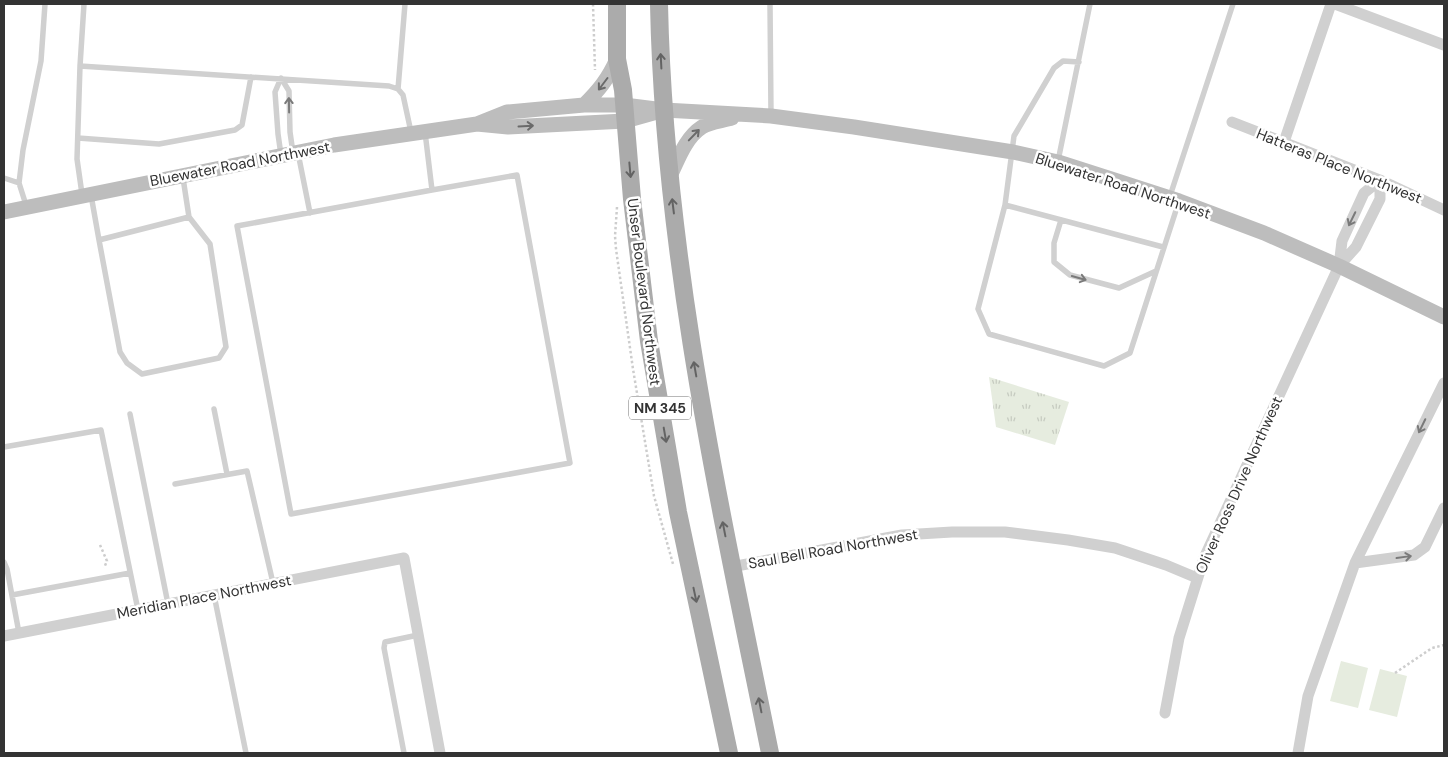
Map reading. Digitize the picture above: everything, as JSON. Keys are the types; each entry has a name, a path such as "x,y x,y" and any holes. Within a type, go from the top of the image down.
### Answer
{"main road":[{"name":"Unser Boulevard Northwest","path":"617,4 617,59 623,90 632,200 649,341 678,512 729,753"},
{"name":"NM 345","path":"659,4 664,110 689,336 732,567 770,753"}],"street":[{"path":"1284,142 1333,4 1444,45"},
{"path":"584,105 601,88 617,59"},
{"name":"Bluewater Road Northwest","path":"4,212 334,145 477,124 507,112 584,105 625,113"},
{"name":"Bluewater Road Northwest","path":"477,124 508,127 664,110 771,116 1013,152 1058,162 1174,200 1264,233 1339,266 1444,317"},
{"path":"670,176 689,140 702,127 741,115"},
{"name":"Hatteras Place Northwest","path":"1232,122 1380,180 1444,210"},
{"path":"1339,266 1356,247 1380,199 1380,180"},
{"path":"1339,266 1342,241 1345,233 1364,194 1380,180"},
{"name":"Oliver Ross Drive Northwest","path":"1165,713 1179,638 1208,550 1339,266"},
{"path":"1298,753 1308,696 1355,563 1444,383"},
{"path":"1355,563 1414,555 1425,547 1444,508"},
{"name":"Saul Bell Road Northwest","path":"732,567 902,535 952,532 1005,532 1115,548 1198,578"},
{"name":"Meridian Place Northwest","path":"4,636 404,558 418,635"},
{"path":"418,635 440,753"}],"lane":[{"path":"27,207 19,183 23,150 41,61 45,4"},
{"path":"84,4 77,159 99,240 120,352 127,363 142,374 219,358 226,347 210,244 189,217 183,176"},
{"path":"398,88 404,4"},
{"path":"770,4 771,116"},
{"path":"1058,162 1090,4"},
{"path":"1079,62 1063,61 1054,68 1014,136 1005,205 978,308 989,334 1104,366 1130,352 1156,271 1174,200 1233,4"},
{"path":"80,66 281,78 398,88 403,94 418,133 432,190"},
{"path":"78,138 159,144 235,130 242,125 251,77"},
{"path":"281,78 275,92 278,134 291,154 310,212"},
{"path":"281,78 289,90 291,154"},
{"path":"517,175 570,463 291,514 238,226 432,190 517,175"},
{"path":"4,178 19,183"},
{"path":"1005,205 1163,247"},
{"path":"99,240 189,217"},
{"path":"1061,220 1054,243 1054,262 1070,275 1119,288 1156,271"},
{"path":"214,410 227,474"},
{"path":"130,414 168,604"},
{"path":"4,447 101,430 138,610"},
{"path":"176,484 247,471 273,583"},
{"path":"4,562 19,633"},
{"path":"12,595 130,573"},
{"path":"214,595 246,753"},
{"path":"404,753 384,648 385,642 418,635"}],"path":[{"path":"593,4 595,76"},
{"path":"100,545 107,561 103,570"},
{"path":"1395,673 1432,648 1444,645"}],"green space":[{"path":"989,377 1069,402 1055,445 996,427"},
{"path":"1341,661 1368,668 1358,708 1330,701"},
{"path":"1380,669 1407,676 1397,717 1369,710"}]}
